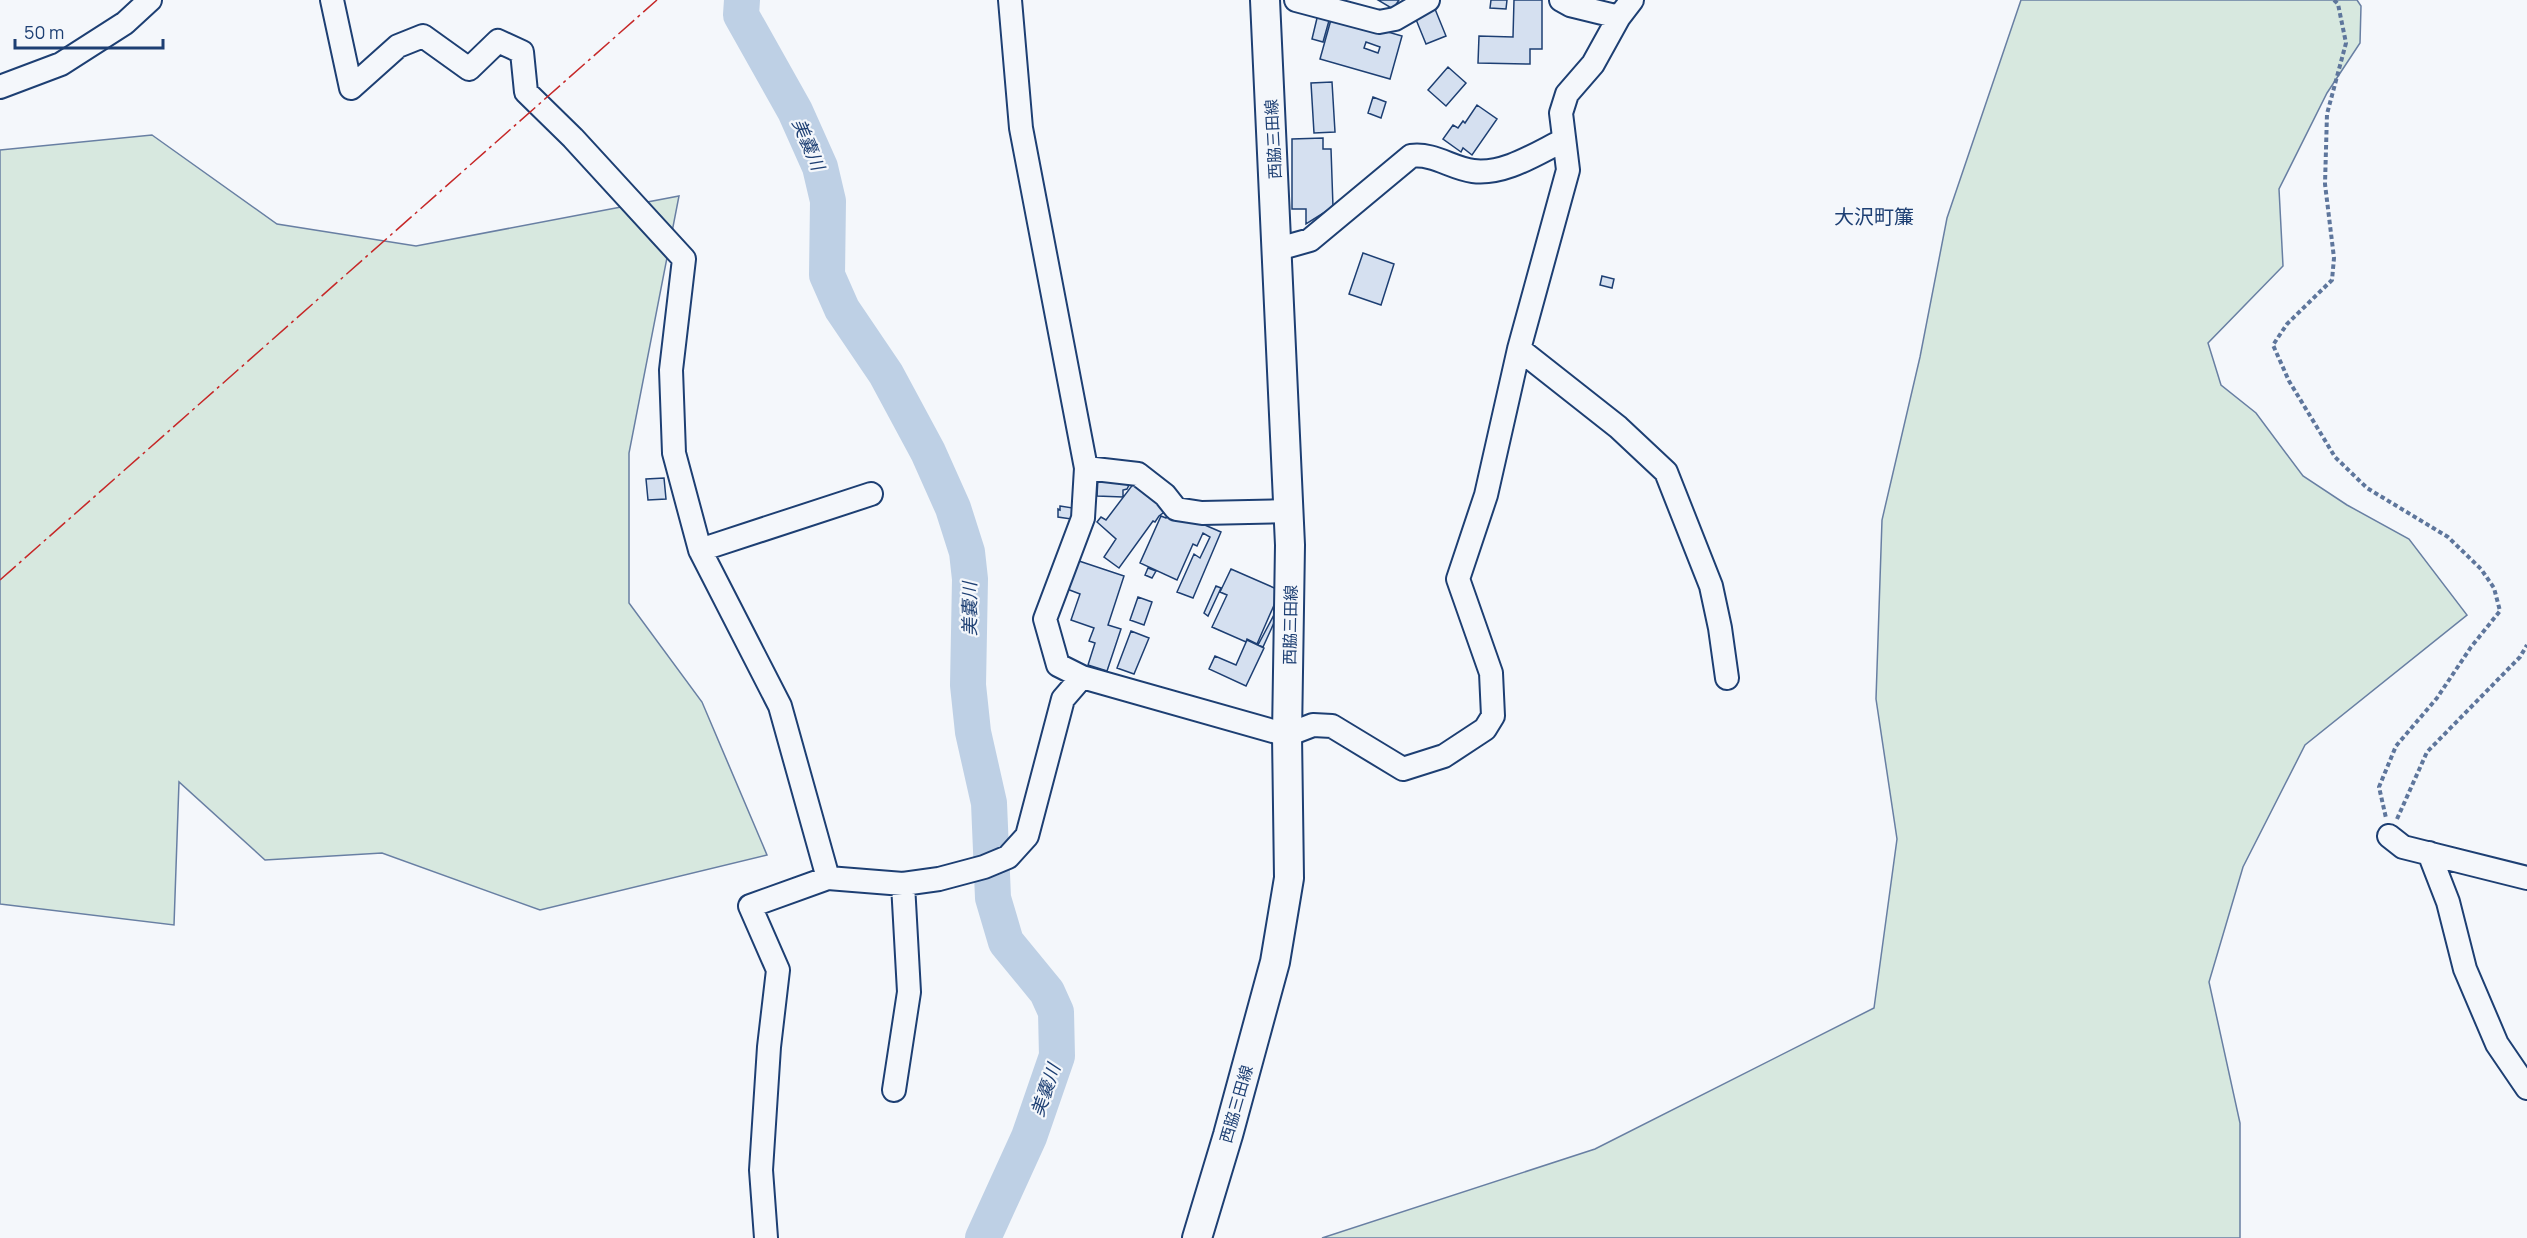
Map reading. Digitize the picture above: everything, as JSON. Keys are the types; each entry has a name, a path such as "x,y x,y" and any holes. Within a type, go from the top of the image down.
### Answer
{"main road":[{"name":"西脇三田線","path":"1197,1238 1269,985 1289,878 1287,735 1291,614 1289,512 1265,0"}],"street":[{"path":"0,87 61,64 125,23 150,0"},
{"path":"332,0 351,88 398,46 423,36 469,69 498,41 522,52 526,92 573,138 684,259 671,370 674,453 700,550 780,706 828,878"},
{"path":"1010,0 1020,128 1086,468 1083,518 1045,619 1058,665 1082,676 1287,735 1314,725 1332,726 1403,769 1444,756 1485,729 1492,716 1491,673 1458,579 1486,495 1518,349 1568,170 1561,113 1567,94 1593,63 1625,8 1570,5 1561,0"},
{"path":"1296,0 1379,22 1395,19 1428,0"},
{"path":"1278,249 1310,240 1411,156 1424,154 1474,171 1505,168 1564,140"},
{"path":"1518,349 1618,428 1666,472 1711,586 1727,678"},
{"path":"1086,468 1138,474 1165,495 1176,509 1202,513 1289,512"},
{"path":"700,550 871,494"},
{"path":"766,1238 761,1170 769,1047 778,970 750,906 828,878 903,884 939,879 984,867 1008,857 1027,836 1063,699 1082,676"},
{"path":"2389,836 2403,847 2527,878"},
{"path":"2429,853 2448,902 2469,980 2497,1044 2527,1088"},
{"path":"894,1090 909,993 903,884"}],"path":[{"path":"2334,0 2338,4 2346,43 2327,114 2325,184 2334,258 2332,280 2286,324 2273,345 2289,381 2335,457 2367,488 2448,537 2481,569 2494,588 2500,611 2471,647 2438,698 2396,746 2379,787 2389,836"},
{"path":"2389,836 2427,752 2520,657 2527,645"}],"shaded area":[{"path":"2021,0 2357,0 2361,6 2360,43 2327,93 2279,189 2283,266 2208,343 2221,385 2256,413 2303,476 2347,505 2409,539 2467,615 2305,745 2243,867 2209,982 2240,1123 2240,1238 1322,1238 1595,1149 1874,1008 1897,839 1876,699 1882,520 1920,357 1947,218"},
{"path":"152,135 277,224 416,246 679,196 629,453 629,603 702,702 767,855 540,910 382,853 265,860 179,782 174,925 0,904 0,150"}],"building":[{"path":"1378,0 1399,0 1393,9"},
{"path":"1491,0 1507,0 1506,9 1490,8"},
{"path":"1514,0 1542,0 1542,49 1530,49 1530,64 1478,63 1479,36 1513,37"},
{"path":"1435,9 1446,36 1426,44 1415,17"},
{"path":"1318,14 1330,17 1323,42 1312,39"},
{"path":"1332,16 1402,36 1390,79 1320,59","holes":["1366,42 1380,47 1378,53 1364,48"]},
{"path":"1448,67 1466,83 1446,106 1428,90"},
{"path":"1332,82 1335,132 1314,133 1311,83"},
{"path":"1373,97 1386,102 1381,118 1368,113"},
{"path":"1477,105 1497,119 1472,155 1463,148 1461,152 1443,139 1453,125 1458,128 1463,121 1465,123"},
{"path":"1323,138 1323,149 1331,149 1333,207 1306,224 1306,209 1292,209 1292,139"},
{"path":"1363,253 1394,264 1381,305 1349,294"},
{"path":"1602,276 1614,279 1612,288 1600,285"},
{"path":"664,478 666,499 648,500 646,479"},
{"path":"1098,478 1132,479 1127,489 1123,490 1123,497 1097,496"},
{"path":"1137,479 1170,508 1155,522 1153,521 1119,568 1104,557 1116,539 1097,522 1101,517 1106,520"},
{"path":"1060,506 1073,508 1071,519 1058,517"},
{"path":"1170,510 1221,532 1193,598 1177,592 1194,554 1200,558 1210,537 1203,533 1197,546 1193,544 1177,580 1140,563 1161,516 1166,518"},
{"path":"1076,560 1124,576 1108,625 1121,629 1107,671 1088,665 1095,643 1089,641 1094,628 1071,620 1080,594 1067,589"},
{"path":"1148,568 1156,571 1152,578 1145,575"},
{"path":"1231,569 1279,590 1257,644 1247,639 1246,642 1212,627 1227,595 1220,592"},
{"path":"1216,586 1221,588 1208,616 1204,613"},
{"path":"1138,597 1152,602 1144,625 1130,620"},
{"path":"1275,613 1278,614 1263,647 1258,645"},
{"path":"1131,631 1149,638 1134,674 1117,668"},
{"path":"1247,640 1264,648 1246,686 1209,669 1215,656 1236,665"}],"waterway":[{"name":"美嚢川","path":"742,0 741,15 795,111 820,167 828,201 827,275 842,309 886,374 928,452 953,508 967,552 970,579 968,685 973,732 989,803 993,898 1006,942 1047,992 1056,1012 1057,1056 1029,1137 983,1238"}],"power":[{"path":"0,580 657,0"}],"district":[{"name":"大沢町簾","path":"1874,216"}]}
